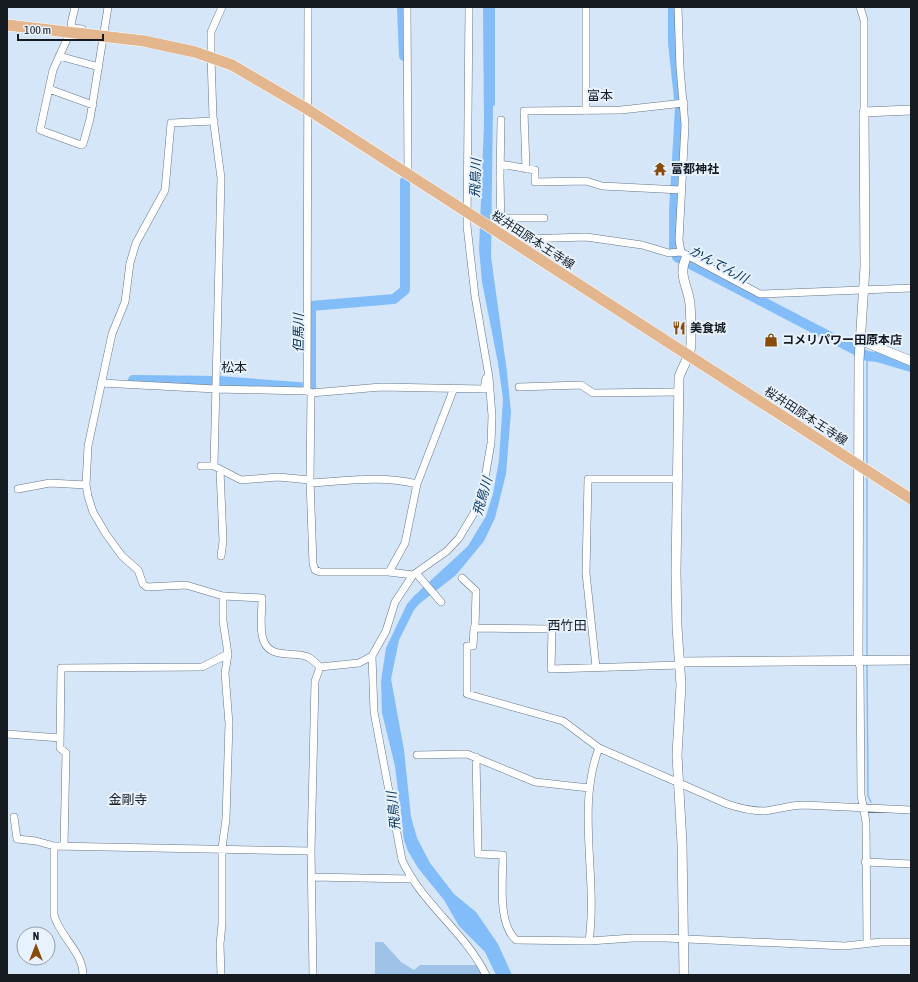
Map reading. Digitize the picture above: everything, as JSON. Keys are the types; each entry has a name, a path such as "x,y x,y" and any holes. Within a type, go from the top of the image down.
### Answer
{"main road":[{"name":"桜井田原本王寺線","path":"7,25 103,34 167,45 211,57 232,65 307,109 467,213 501,232 689,356 911,499"}],"street":[{"path":"75,7 71,24 73,28 103,34"},
{"path":"103,34 99,39 68,37 53,70 40,130 81,145 83,144 93,104 108,7"},
{"path":"221,556 223,541 217,468 216,389 221,178 214,122 211,32 222,7"},
{"path":"308,7 307,109 309,392 313,564 315,570 320,572 389,572 415,574 440,601"},
{"path":"407,7 408,175"},
{"path":"470,7 467,213 475,296 489,377 492,416 491,443 480,500 468,526 447,551 415,574 395,602 386,631 372,656 374,712 396,836 402,860 410,879 473,954 486,975"},
{"path":"586,7 586,111"},
{"path":"678,7 685,125 679,240 684,254 682,265 684,287 690,303 691,346 689,356 679,377 678,392 677,627 681,685 677,755 682,844 684,975"},
{"path":"860,7 864,20 865,267 862,289 859,360 864,469 864,661 860,667 861,795 864,807 867,943"},
{"path":"59,56 99,67"},
{"path":"49,89 93,104"},
{"path":"526,169 524,111 621,110 684,103"},
{"path":"864,112 911,110"},
{"path":"501,120 501,232 524,239 586,237 642,245 670,253 684,254 760,294 911,288"},
{"path":"214,122 171,123 165,190 136,243 130,263 127,292 112,334 88,446 86,485 88,496 96,517 122,556 138,570 143,584 147,587 186,585 223,596 262,598 262,635 271,650 277,654 308,657 320,667 359,663 372,656"},
{"path":"500,164 535,170 535,182 586,181 602,186 681,190"},
{"path":"501,218 544,218"},
{"path":"860,344 911,361"},
{"path":"101,384 309,392 381,387 484,389 486,378 489,377"},
{"path":"519,387 581,385 593,393 678,392"},
{"path":"389,572 405,543 417,484 454,388"},
{"path":"201,466 217,468 241,480 278,477 310,482 403,480 417,484"},
{"path":"596,667 586,573 588,480 678,479"},
{"path":"18,489 50,483 86,485"},
{"path":"462,578 476,590 473,646 467,646 467,694 563,721 599,748 744,810 765,811 791,805 858,809 864,807 911,810"},
{"path":"221,975 220,944 222,924 222,848 226,819 229,724 225,673 228,654 223,621 223,596"},
{"path":"475,628 552,629 551,669 581,670 596,667 680,664 911,660"},
{"path":"64,846 66,753 60,748 61,668 202,667 228,654"},
{"path":"313,975 311,851 315,682 320,667"},
{"path":"7,734 60,738"},
{"path":"589,941 592,903 589,788 599,748"},
{"path":"418,755 467,754 535,782 589,788"},
{"path":"476,757 478,854 503,855 503,899 506,926 510,935 516,940 589,941 633,938 845,946 867,943 911,942"},
{"path":"14,817 17,839 36,841 54,846 222,848 311,851"},
{"path":"54,846 54,915 57,925 82,962 83,975"},
{"path":"865,862 911,864"},
{"path":"312,877 410,879"}],"shaded area":[{"path":"483,7 495,7 495,105 493,106 491,257 511,412 506,474 495,518 484,541 456,575 419,604 414,610 399,640 391,679 404,750 411,817 417,838 430,863 454,894 476,912 498,944 512,975 496,975 485,952 459,926 444,900 418,868 408,851 404,840 395,766 382,713 381,681 386,648 407,604 468,546 486,516 493,494 499,460 503,399 498,363 482,282 479,249 484,124"},
{"path":"375,942 383,942 401,962 414,970 420,965 477,965 482,975 375,975"}],"waterway":[{"name":"但馬川","path":"402,7 404,56"},
{"name":"かんでん川","path":"673,7 673,43 680,108 674,211 674,248 677,257 867,356 877,357 911,367"},
{"name":"但馬川","path":"133,380 219,381 311,388 311,306 394,299 405,290 405,181"},
{"path":"867,356 867,465"},
{"path":"867,477 867,657"},
{"path":"867,665 868,796 871,802"}],"place":[{"name":"富都神社","path":"660,169"},
{"name":"美食城","path":"679,328"},
{"name":"コメリパワー田原本店","path":"771,340"}],"district":[{"name":"富本","path":"600,95"},
{"name":"松本","path":"234,367"},
{"name":"西竹田","path":"567,625"},
{"name":"金剛寺","path":"128,799"}],"water label":[{"name":"飛鳥川","path":"475,178"},
{"name":"飛鳥川","path":"482,496"},
{"name":"飛鳥川","path":"393,811"}]}
